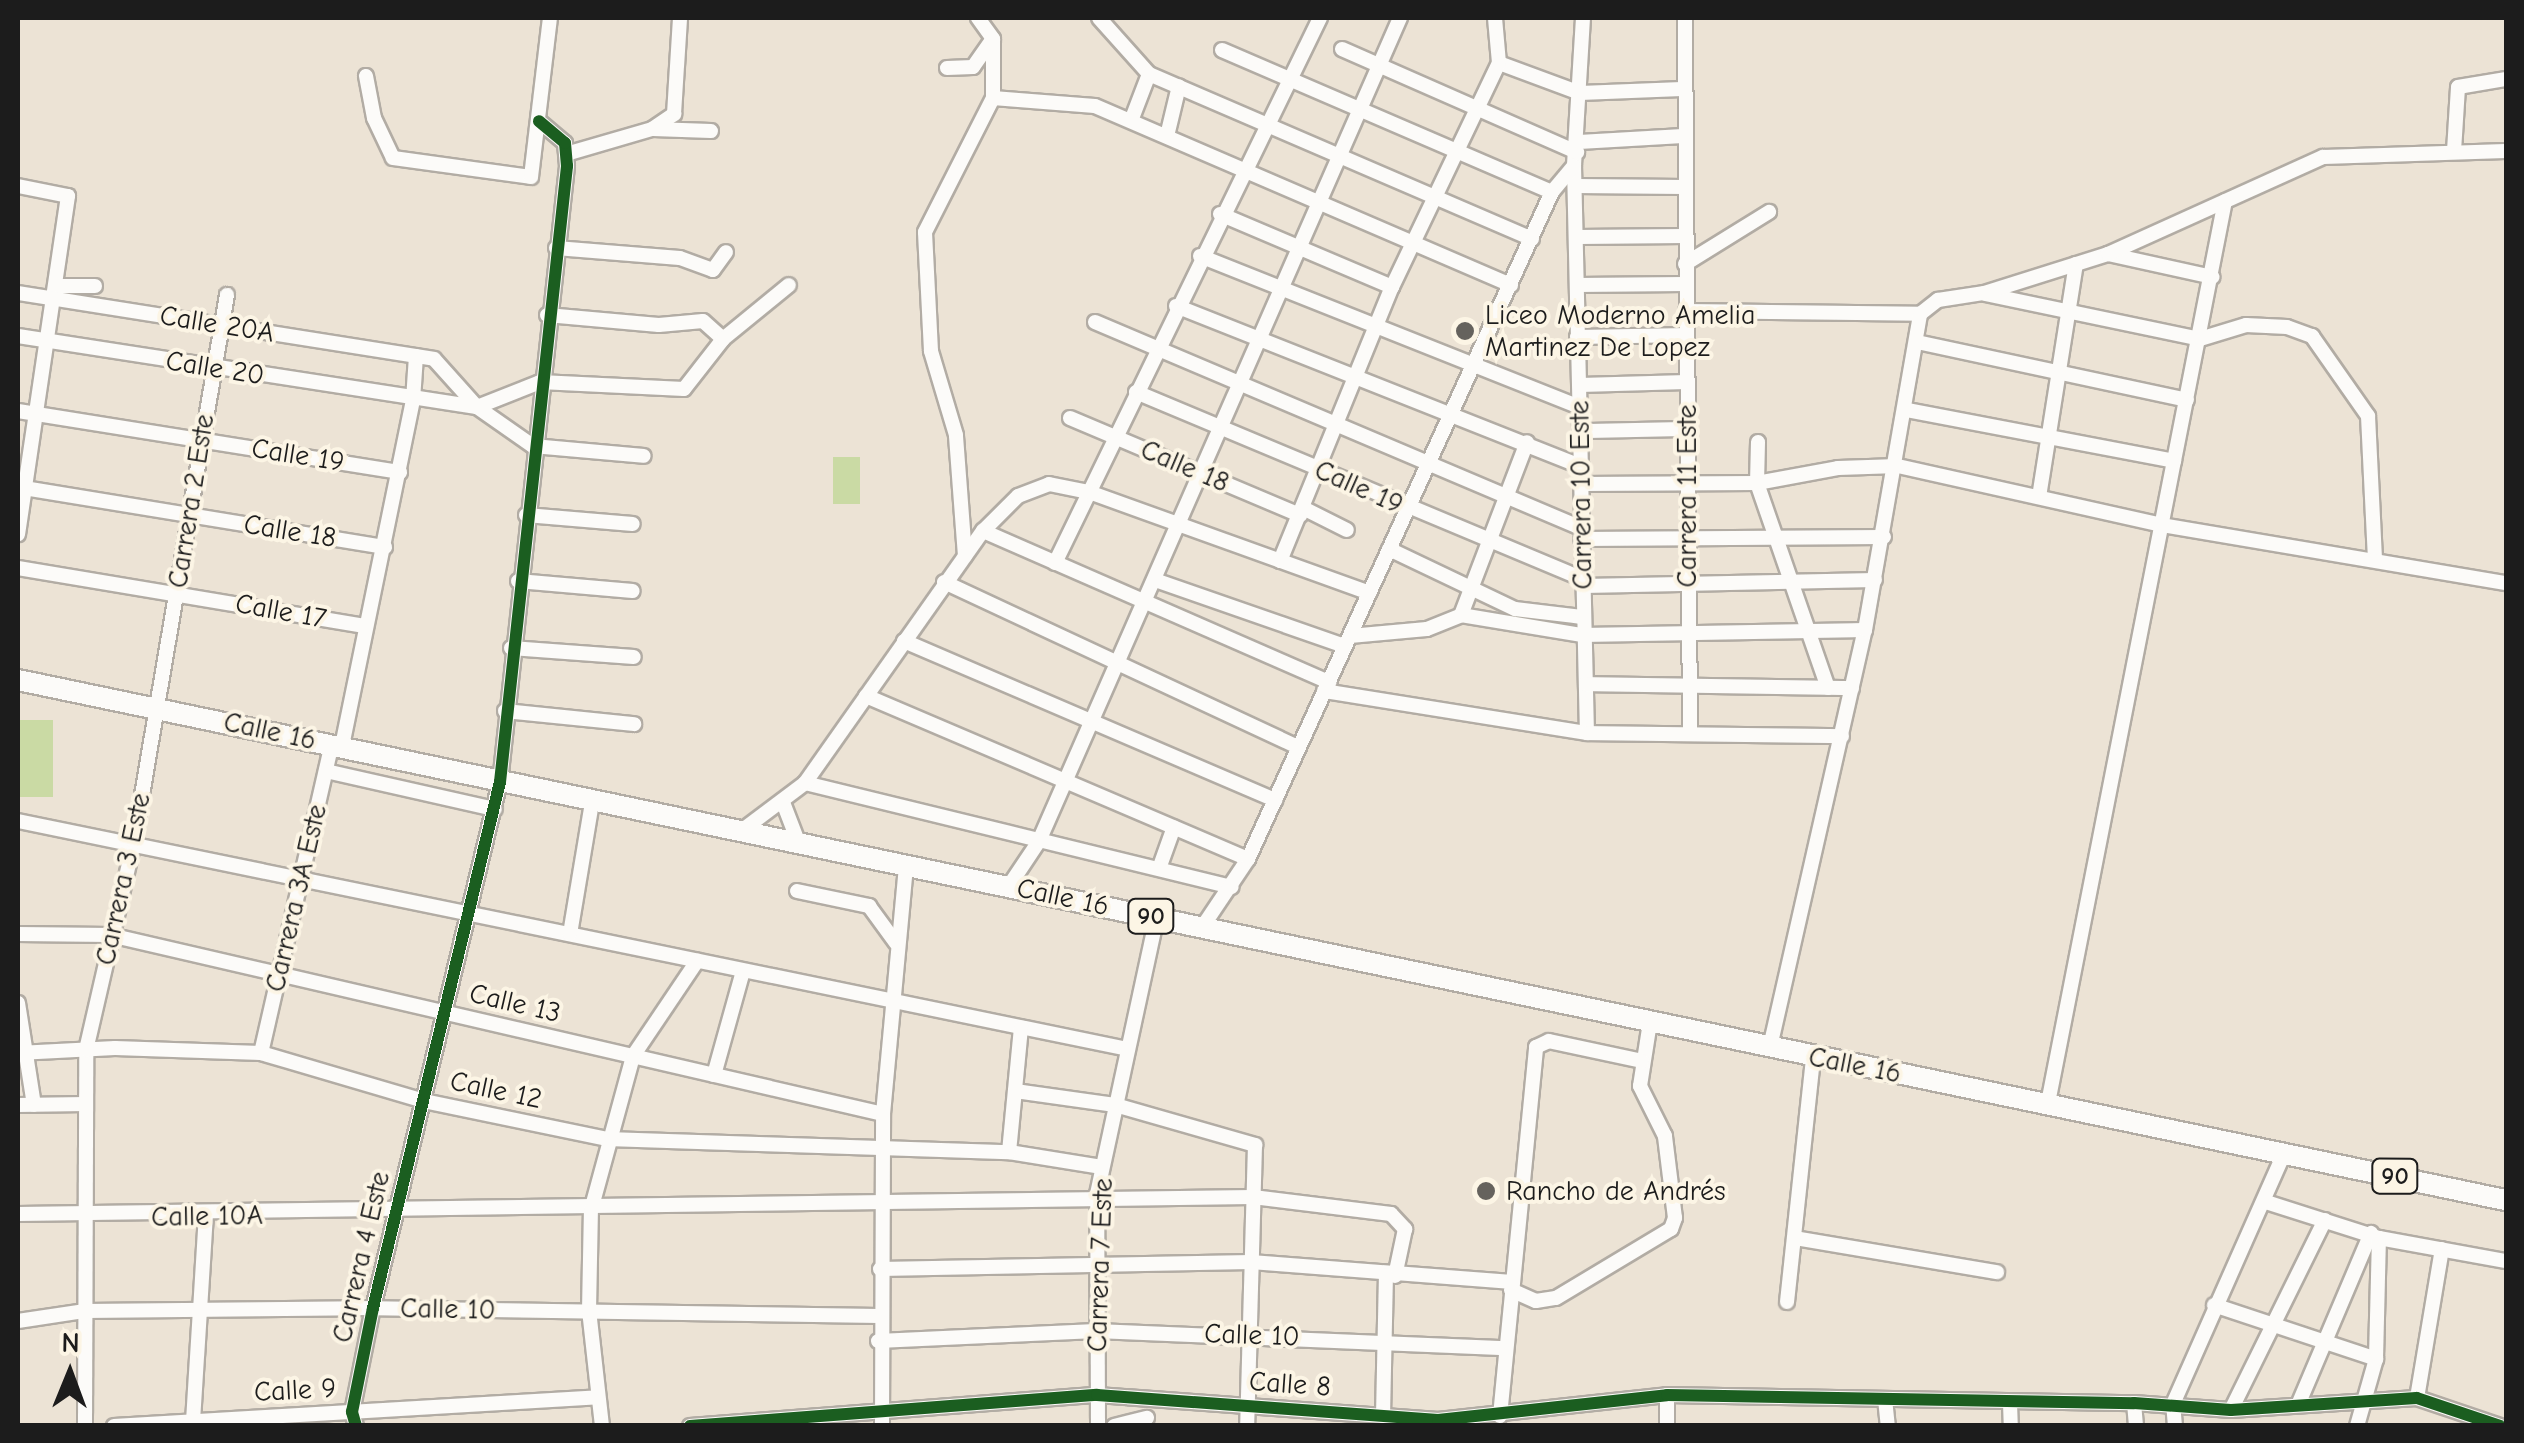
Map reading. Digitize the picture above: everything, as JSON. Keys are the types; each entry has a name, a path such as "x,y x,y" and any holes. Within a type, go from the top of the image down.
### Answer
{"highway":[{"name":"Calle 16","path":"18,680 1203,926 1645,1044 1770,1047 1811,1065 2048,1103 2284,1152"},
{"name":"90","path":"2284,1152 2506,1200"}],"street":[{"path":"366,76 374,118 393,158 531,176 550,18"},
{"path":"652,130 674,114 680,18"},
{"path":"966,556 956,435 931,351 925,232 993,98 992,39 978,18"},
{"path":"1100,18 1148,74 1532,238"},
{"path":"1055,563 1220,214 1320,18"},
{"path":"1009,886 1039,841 1262,342 1400,18"},
{"path":"1280,561 1360,375 1392,287 1499,63 1495,18"},
{"name":"Carrera 10 Este","path":"1583,18 1576,186 1576,337 1583,432 1582,635 1587,733"},
{"name":"Carrera 11 Este","path":"1685,18 1682,89 1690,734"},
{"path":"947,68 973,67 992,39"},
{"path":"1222,50 1552,192"},
{"path":"1342,50 1474,112 1577,153 1683,136"},
{"path":"1499,63 1580,93 1682,89"},
{"path":"1131,121 1148,74"},
{"path":"2454,151 2458,87 2506,79"},
{"path":"1167,136 1179,86"},
{"path":"993,98 1095,106 1511,285"},
{"path":"539,121 565,143 566,154 652,130 712,131"},
{"path":"1686,311 1920,314 1938,300 1984,294 2108,254 2323,157 2506,151"},
{"path":"1203,926 1248,859 1552,192 1577,153"},
{"name":"Carrera 4 Este","path":"354,1419 373,1308 500,782 504,711 566,154"},
{"path":"18,186 68,196 58,293 22,488 18,534"},
{"path":"1576,186 1684,188"},
{"path":"2048,1103 2226,200"},
{"path":"1685,264 1769,212"},
{"path":"1220,214 1392,287"},
{"path":"1578,236 1684,236"},
{"path":"556,248 680,258 713,270 726,252"},
{"path":"2108,254 2213,278"},
{"path":"1200,256 1581,408"},
{"path":"2039,497 2076,264"},
{"path":"1577,285 1685,284"},
{"path":"478,407 540,382 674,392 684,389 723,339 790,285"},
{"path":"58,293 95,286"},
{"name":"Calle 20A","path":"18,293 58,293 220,325 416,356"},
{"path":"1984,294 2200,339 2246,325 2287,327 2312,336 2368,416 2375,557"},
{"name":"Carrera 2 Este","path":"156,707 227,295"},
{"path":"1176,306 1454,412 1582,467"},
{"path":"1770,1047 1884,537 1908,410 1920,314"},
{"path":"547,315 658,325 702,321 723,339"},
{"path":"1095,322 1241,387 1431,460 1581,534 1884,537"},
{"path":"1576,337 1687,335"},
{"name":"Calle 20","path":"18,336 478,407"},
{"path":"1917,342 2186,400"},
{"path":"416,356 438,362 478,407 533,446 644,456"},
{"name":"Carrera 3A Este","path":"261,1053 326,771 337,745 385,547 414,400 416,356"},
{"path":"1580,385 1687,382"},
{"name":"Calle 19","path":"1136,392 1584,582 1875,580"},
{"path":"1908,410 2174,462"},
{"name":"Calle 19","path":"18,411 400,472"},
{"name":"Calle 18","path":"1070,418 1348,530"},
{"path":"1583,432 1688,429"},
{"path":"1461,615 1527,442"},
{"path":"1758,442 1757,482 1828,688"},
{"path":"1582,484 1757,482 1838,468 1898,466 2162,525 2375,557 2506,583"},
{"path":"739,832 784,805 805,783 983,532 1018,496 1049,484 1089,492 1369,593"},
{"name":"Calle 18","path":"22,488 385,547"},
{"path":"526,515 633,524"},
{"path":"983,532 1187,620 1327,687 1587,733 1842,736"},
{"path":"1389,549 1514,616 1582,635 1864,630"},
{"name":"Calle 17","path":"18,568 366,626"},
{"path":"1154,580 1347,641 1427,629 1461,615 1582,617"},
{"path":"518,581 634,591"},
{"path":"944,582 1115,666 1298,747"},
{"path":"1187,620 1199,596"},
{"path":"904,642 1275,800"},
{"path":"511,648 634,658"},
{"path":"1586,684 1852,688"},
{"path":"866,696 1248,859"},
{"name":"Carrera 3 Este","path":"86,1426 86,1050 134,842 156,707"},
{"path":"504,711 634,724"},
{"path":"326,771 494,810"},
{"path":"805,783 1039,841 1160,866 1231,887"},
{"path":"570,934 592,802"},
{"path":"784,805 799,844"},
{"path":"18,821 1128,1049"},
{"path":"1160,866 1174,827"},
{"path":"882,1420 878,1341 882,1114 906,864"},
{"path":"797,891 869,906 896,944"},
{"name":"Carrera 7 Este","path":"1098,1426 1097,1194 1157,917"},
{"name":"Calle 13","path":"18,934 110,935 882,1114"},
{"path":"602,1426 589,1312 591,1210 606,1139 633,1056 697,961"},
{"path":"714,1075 743,971"},
{"path":"18,1002 26,1105 86,1104"},
{"path":"1009,1152 1021,1028"},
{"path":"880,1269 1251,1262 1512,1286 1536,1302 1556,1298 1671,1229 1676,1218 1665,1136 1641,1092 1645,1044 1549,1041 1536,1047 1512,1286 1500,1416"},
{"name":"Calle 12","path":"22,1053 261,1053 424,1101 606,1139 1009,1152 1102,1167"},
{"path":"1788,1302 1811,1065"},
{"path":"1015,1090 1115,1105 1256,1145 1247,1426"},
{"path":"2175,1426 2174,1404 2214,1304 2270,1193 2284,1152"},
{"path":"2270,1193 2324,1220 2375,1236 2506,1261"},
{"name":"Calle 10A","path":"18,1214 86,1218 880,1206 1097,1194 1253,1197 1391,1214 1405,1228 1390,1275"},
{"path":"193,1421 206,1216"},
{"path":"2231,1410 2324,1220"},
{"path":"2298,1404 2321,1340 2375,1236"},
{"path":"2357,1426 2376,1359 2375,1236"},
{"path":"1794,1238 1997,1272"},
{"path":"2417,1398 2442,1249"},
{"path":"1382,1416 1390,1275"},
{"path":"2214,1304 2376,1359"},
{"name":"Calle 10","path":"18,1321 86,1311 373,1308 879,1316"},
{"name":"Calle 10","path":"878,1341 1096,1331 1247,1334 1506,1348"},
{"name":"Calle 8","path":"690,1426 882,1420 1098,1395 1382,1416 1500,1416 1608,1397 1667,1395 2174,1404 2231,1410 2364,1398 2417,1398 2500,1426"},
{"path":"1667,1395 1667,1426"},
{"path":"1114,1426 1148,1422 1142,1396"},
{"name":"Calle 9","path":"114,1426 354,1419 598,1397"},
{"path":"1886,1399 1888,1426"},
{"path":"2010,1403 2010,1426"},
{"path":"2134,1403 2136,1426"}],"green space":[{"path":"833,457 860,457 860,504 833,504"},
{"path":"18,720 53,720 53,797 18,797"}],"cycle path":[{"path":"356,1426 352,1412 373,1308 500,782 567,166 565,143 539,121"},
{"path":"690,1426 1097,1395 1438,1420 1667,1395 2134,1403 2231,1410 2417,1398 2500,1426"}],"place":[{"name":"Liceo Moderno Amelia Martinez De Lopez","path":"1465,331"},
{"name":"Rancho de Andrés","path":"1486,1191"}]}
